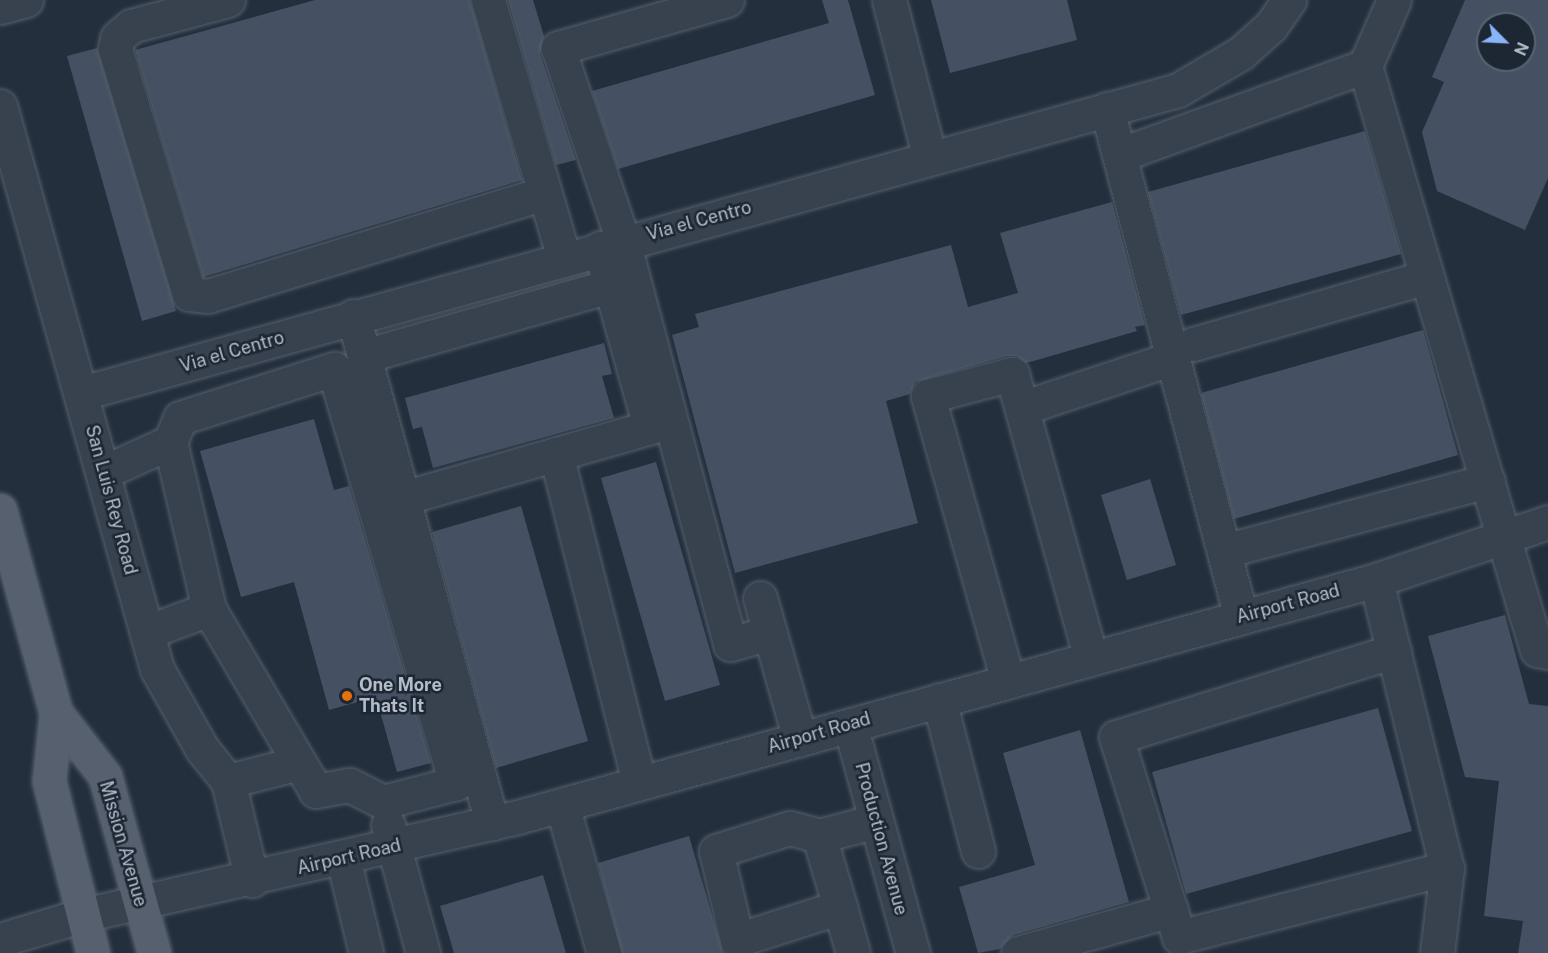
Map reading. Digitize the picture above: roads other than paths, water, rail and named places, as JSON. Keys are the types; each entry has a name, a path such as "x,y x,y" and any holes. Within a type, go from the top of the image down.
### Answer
{"main road":[{"name":"Mission Avenue","path":"0,510 56,713 49,781 93,953"},
{"name":"Mission Avenue","path":"56,713 105,776 154,953"}],"street":[{"path":"0,7 26,0"},
{"path":"228,0 131,26 117,38 115,49 189,294 208,296 544,193"},
{"path":"488,0 564,258"},
{"path":"727,0 558,48 611,245 730,644 770,633"},
{"path":"889,0 930,158"},
{"name":"Via el Centro","path":"82,393 353,316 1179,90 1241,53 1271,26 1289,0"},
{"path":"1394,0 1365,66 1505,538 1538,614 1537,650 1548,652"},
{"path":"1119,155 1365,66"},
{"name":"San Luis Rey Road","path":"0,106 82,393 157,669 201,749 228,781 252,880"},
{"path":"1107,109 1119,155 1183,351 1224,551 1241,617"},
{"path":"403,498 650,427 610,286 611,245"},
{"path":"1022,408 1183,351 1427,277"},
{"path":"364,356 610,286"},
{"path":"353,316 403,498 481,825"},
{"path":"318,327 334,369 456,783 481,825"},
{"path":"183,365 195,413"},
{"path":"334,369 180,418 170,442 209,609 316,791 349,785 383,802 456,783"},
{"path":"1008,681 928,396 1012,374 1091,658"},
{"path":"104,472 170,442"},
{"path":"556,454 639,783"},
{"path":"1224,551 1488,481"},
{"name":"Airport Road","path":"0,940 83,915 252,880 562,805 1376,580 1548,522"},
{"path":"1376,580 1447,868 1437,953"},
{"path":"760,598 800,739"},
{"path":"147,632 209,609"},
{"path":"1394,651 1116,737 1179,937 1447,868"},
{"path":"939,700 978,851"},
{"name":"Production Avenue","path":"850,725 913,953"},
{"path":"228,781 299,763"},
{"path":"383,802 423,953"},
{"path":"562,805 604,953"},
{"path":"840,907 737,940 716,850 790,828 819,836 876,821"},
{"path":"819,836 853,953"},
{"path":"343,858 366,953"},
{"path":"1018,953 1171,910"}],"place":[{"name":"One More Thats It","path":"347,696"}]}
